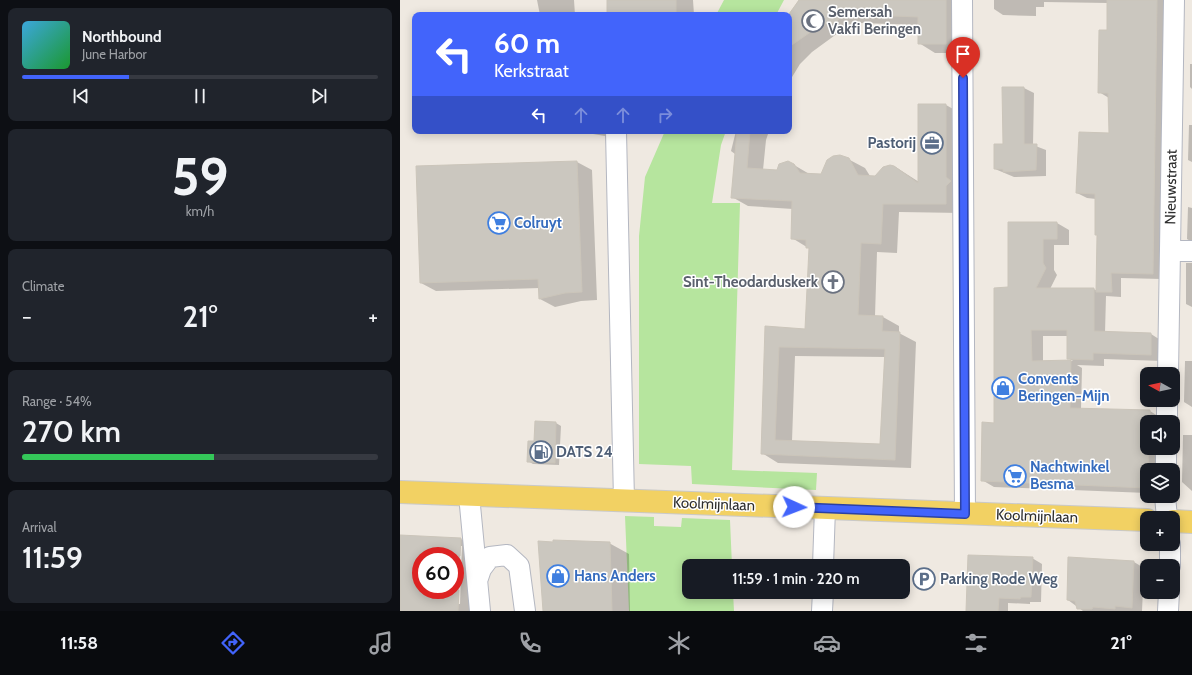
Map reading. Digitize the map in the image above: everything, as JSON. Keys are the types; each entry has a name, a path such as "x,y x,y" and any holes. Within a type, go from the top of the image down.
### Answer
{"main road":[{"name":"Koolmijnlaan","path":"400,492 1140,520"},
{"path":"1180,521 1192,522"}],"street":[{"path":"962,0 965,514"},
{"name":"Nieuwstraat","path":"1168,367 1174,0"},
{"path":"616,134 624,501"},
{"path":"1170,251 1192,251"},
{"path":"469,495 480,611"},
{"path":"823,559 825,508"},
{"path":"478,578 481,569 490,557 507,555 519,566 525,611"},
{"path":"822,611 823,599"},
{"path":"1168,611 1169,599"}],"green space":[{"path":"724,0 784,0 778,12 718,12"},
{"path":"664,134 725,134 721,145 712,203 740,203 732,470 817,473 816,490 692,484 691,466 639,464 639,236 645,177"},
{"path":"625,516 654,517 654,526 681,527 682,518 730,520 732,559 682,559 682,599 733,599 734,611 629,611"}],"building":[{"path":"607,0 676,0 676,12 607,12"},
{"name":"Semersah Vakfi Beringen","path":"799,0 946,0 946,44 918,44 918,17 844,14 835,23 822,24 792,45 792,12 790,12"},
{"path":"1107,0 1157,0 1153,274 1111,273 1112,292 1096,292 1097,235 1095,235 1095,194 1076,193 1079,132 1109,133 1108,93 1098,93 1099,30 1107,30"},
{"path":"1002,87 1024,87 1024,144 1037,144 1036,170 1003,172 1003,169 994,169 994,144 1003,144"},
{"path":"918,104 946,104 946,177 951,181 946,186 946,204 883,204 881,244 861,243 858,315 883,316 882,331 900,332 895,460 761,454 765,326 805,329 809,248 806,248 806,240 791,239 792,201 731,198 737,134 750,134 747,168 777,170 779,164 788,161 794,164 800,173 821,174 827,160 833,156 840,155 849,158 858,175 875,176 883,167 890,165 894,166 918,183","holes":["779,347 885,349 880,444 775,440"]},
{"name":"Colruyt","path":"577,161 582,292 565,293 539,299 538,279 420,283 416,166"},
{"path":"1008,222 1057,222 1057,239 1043,239 1043,263 1046,268 1036,288 1094,288 1094,331 1151,333 1151,355 1093,353 1093,360 1067,359 1067,330 1031,330 1032,361 1071,360 1070,408 1150,410 1150,415 1140,415 1140,455 1149,455 1148,463 1140,463 1140,488 981,481 982,422 994,423 994,288 1008,287"},
{"name":"DATS 24","path":"535,421 556,422 555,463 527,462 528,441 534,441"},
{"path":"400,535 461,538 460,547 412,547 412,599 459,599 458,611 400,611"},
{"path":"553,540 610,542 612,611 543,611 538,541 553,542"},
{"path":"968,555 1033,557 1031,597 1021,597 1020,599 999,598 998,611 966,611"},
{"path":"1068,557 1134,561 1132,608 1115,606 1115,609 1093,607 1092,609 1077,609 1075,601 1067,600"}],"place":[{"name":"Semersah Vakfi Beringen","path":"813,21"},
{"name":"Pastorij","path":"932,143"},
{"name":"Colruyt","path":"499,223"},
{"name":"Sint-Theodarduskerk","path":"833,282"},
{"name":"Convents Beringen-Mijn","path":"1003,388"},
{"name":"DATS 24","path":"541,452"},
{"name":"Nachtwinkel Besma","path":"1015,476"},
{"name":"Hans Anders","path":"558,576"},
{"name":"Parking Rode Weg","path":"924,579"}],"route":[{"path":"794,507 965,514 963,78"}]}
